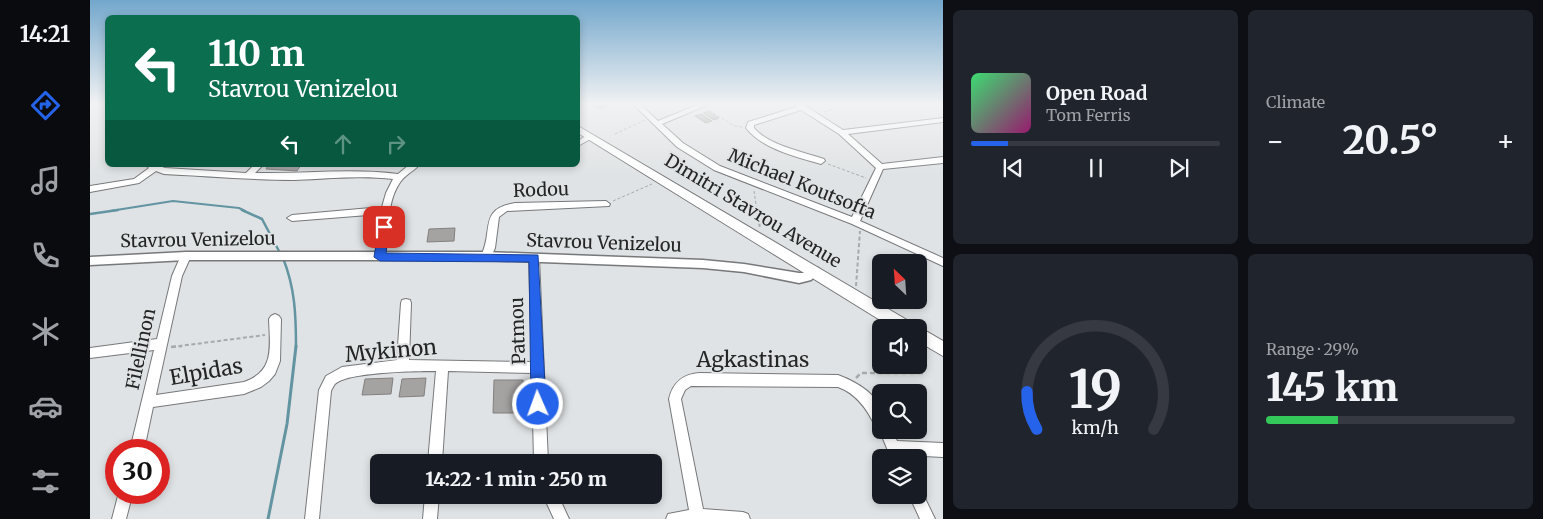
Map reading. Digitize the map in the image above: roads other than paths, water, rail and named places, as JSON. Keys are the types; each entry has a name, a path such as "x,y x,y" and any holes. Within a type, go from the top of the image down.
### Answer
{"main road":[{"name":"Dimitri Stavrou Avenue","path":"580,130 893,319"},
{"path":"927,339 943,349"}],"street":[{"name":"Michael Koutsofta","path":"662,127 700,159 752,183 858,223 943,262"},
{"path":"750,127 753,133 762,139 821,161"},
{"path":"834,127 842,132 880,167 943,160"},
{"path":"842,132 882,127"},
{"path":"580,143 590,137"},
{"path":"90,189 136,181 153,167 177,172 293,178 401,174"},
{"path":"177,172 183,167"},
{"path":"248,176 257,167"},
{"path":"380,257 388,194 401,174 411,167"},
{"path":"858,223 873,180 880,167"},
{"name":"Rodou","path":"486,256 493,243 493,218 500,209 515,206 606,204"},
{"path":"292,218 386,210"},
{"name":"Stavrou Venizelou","path":"90,261 186,256 486,256 724,265 799,278 807,277 814,271"},
{"name":"Filellinon","path":"140,439 150,402 160,346 177,276 186,256"},
{"name":"Patmou","path":"534,258 541,454"},
{"path":"403,365 406,304"},
{"name":"Elpidas","path":"150,402 244,388 257,383 267,376 274,365 275,319"},
{"path":"90,353 160,346"},
{"name":"Mykinon","path":"312,519 327,384 335,376 342,373 403,365 537,368"},
{"path":"436,454 442,366"},
{"name":"Agkastinas","path":"697,516 675,405 676,394 683,383 700,379 834,381 849,385 872,407"},
{"path":"927,451 943,450"},
{"path":"119,519 123,504"},
{"path":"430,519 431,504"},
{"path":"554,504 562,519"},
{"path":"920,504 928,519"},
{"path":"674,519 697,516 743,519"}],"waterway":[{"path":"110,211 173,201 239,208 245,211"},
{"path":"90,214 118,210"},
{"path":"242,210 262,219 280,253"},
{"path":"283,258 294,302 296,346"},
{"path":"268,519 287,424 296,346"}]}
